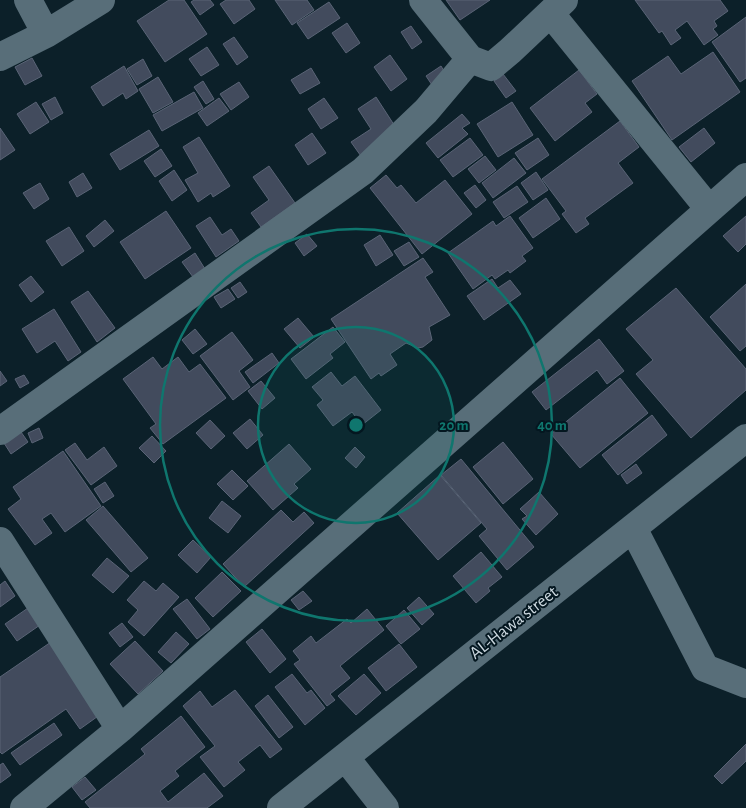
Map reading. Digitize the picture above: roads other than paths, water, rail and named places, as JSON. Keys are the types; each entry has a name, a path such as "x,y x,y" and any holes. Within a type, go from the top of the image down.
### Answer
{"street":[{"path":"28,0 46,34"},
{"path":"0,57 46,34 102,0"},
{"path":"423,0 470,59 491,67 557,7 709,210"},
{"path":"0,431 362,171 426,111 470,59"},
{"path":"24,808 120,729 746,177"},
{"name":"AL-Hawa street","path":"282,808 746,438"},
{"path":"633,528 705,668 746,684"},
{"path":"0,541 120,729"},
{"path":"345,757 385,808"}]}
